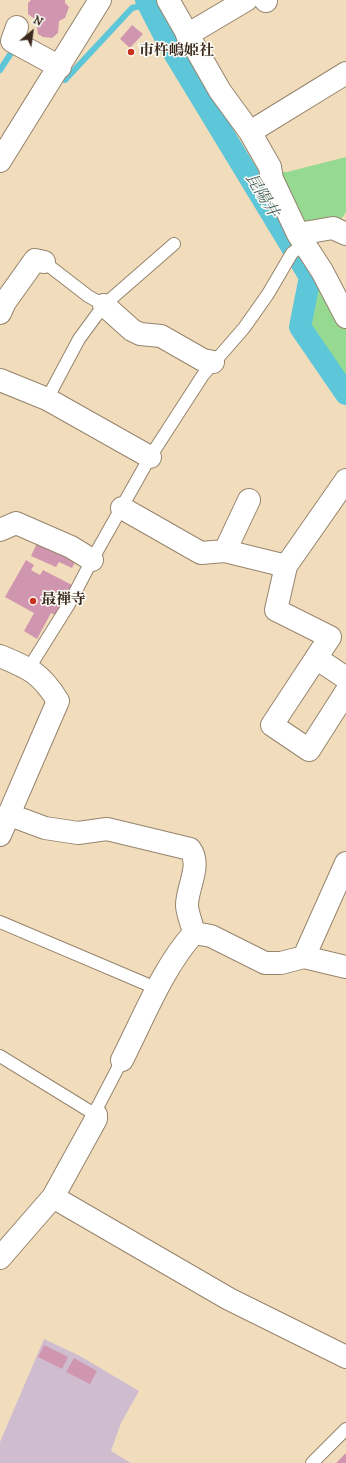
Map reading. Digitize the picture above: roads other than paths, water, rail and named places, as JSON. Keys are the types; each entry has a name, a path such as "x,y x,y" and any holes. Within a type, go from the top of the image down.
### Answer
{"street":[{"path":"0,161 60,67 100,0"},
{"path":"168,0 220,91 250,132 270,167 272,179 298,245 322,271 346,317"},
{"path":"187,35 259,0"},
{"path":"17,27 12,42 60,67"},
{"path":"250,132 346,73"},
{"path":"298,245 334,228 346,234"},
{"path":"0,314 4,302 35,260 44,262"},
{"path":"104,305 132,330 140,334 161,336 203,360 213,362"},
{"path":"0,380 47,400 150,457"},
{"path":"346,480 286,566 276,610 330,637 272,725 309,750 346,692"},
{"path":"225,551 249,500"},
{"path":"122,508 201,553 225,551 286,566"},
{"path":"0,530 16,524 71,547 92,560"},
{"path":"0,656 29,668 49,686 58,701 10,815 0,835"},
{"path":"316,658 346,678"},
{"path":"10,815 45,828 78,832 107,830 190,849 194,854 193,876 187,905 194,933"},
{"path":"304,958 344,871"},
{"path":"194,933 210,936 265,963 281,963 304,958 346,967"},
{"path":"122,1060 158,989 184,944 194,933"},
{"path":"3,1248 53,1197 96,1119 96,1115"},
{"path":"53,1197 229,1299 346,1357"}],"lane":[{"path":"47,400 79,339 104,305 174,244"},
{"path":"29,668 69,604 150,457 203,375 244,328 268,294 298,245"},
{"path":"44,262 88,296 104,305"},
{"path":"0,922 158,989"},
{"path":"0,1056 96,1115 96,1110 122,1060"},
{"path":"312,1463 346,1429"}],"waterway":[{"name":"昆陽井","path":"146,0 168,43 310,277 300,327 346,394"},
{"path":"57,75 65,80 132,8 149,4"},
{"path":"0,70 13,50 16,52"}],"place":[{"name":"市杵嶋姫社","path":"131,52"},
{"name":"最禅寺","path":"33,601"}]}
